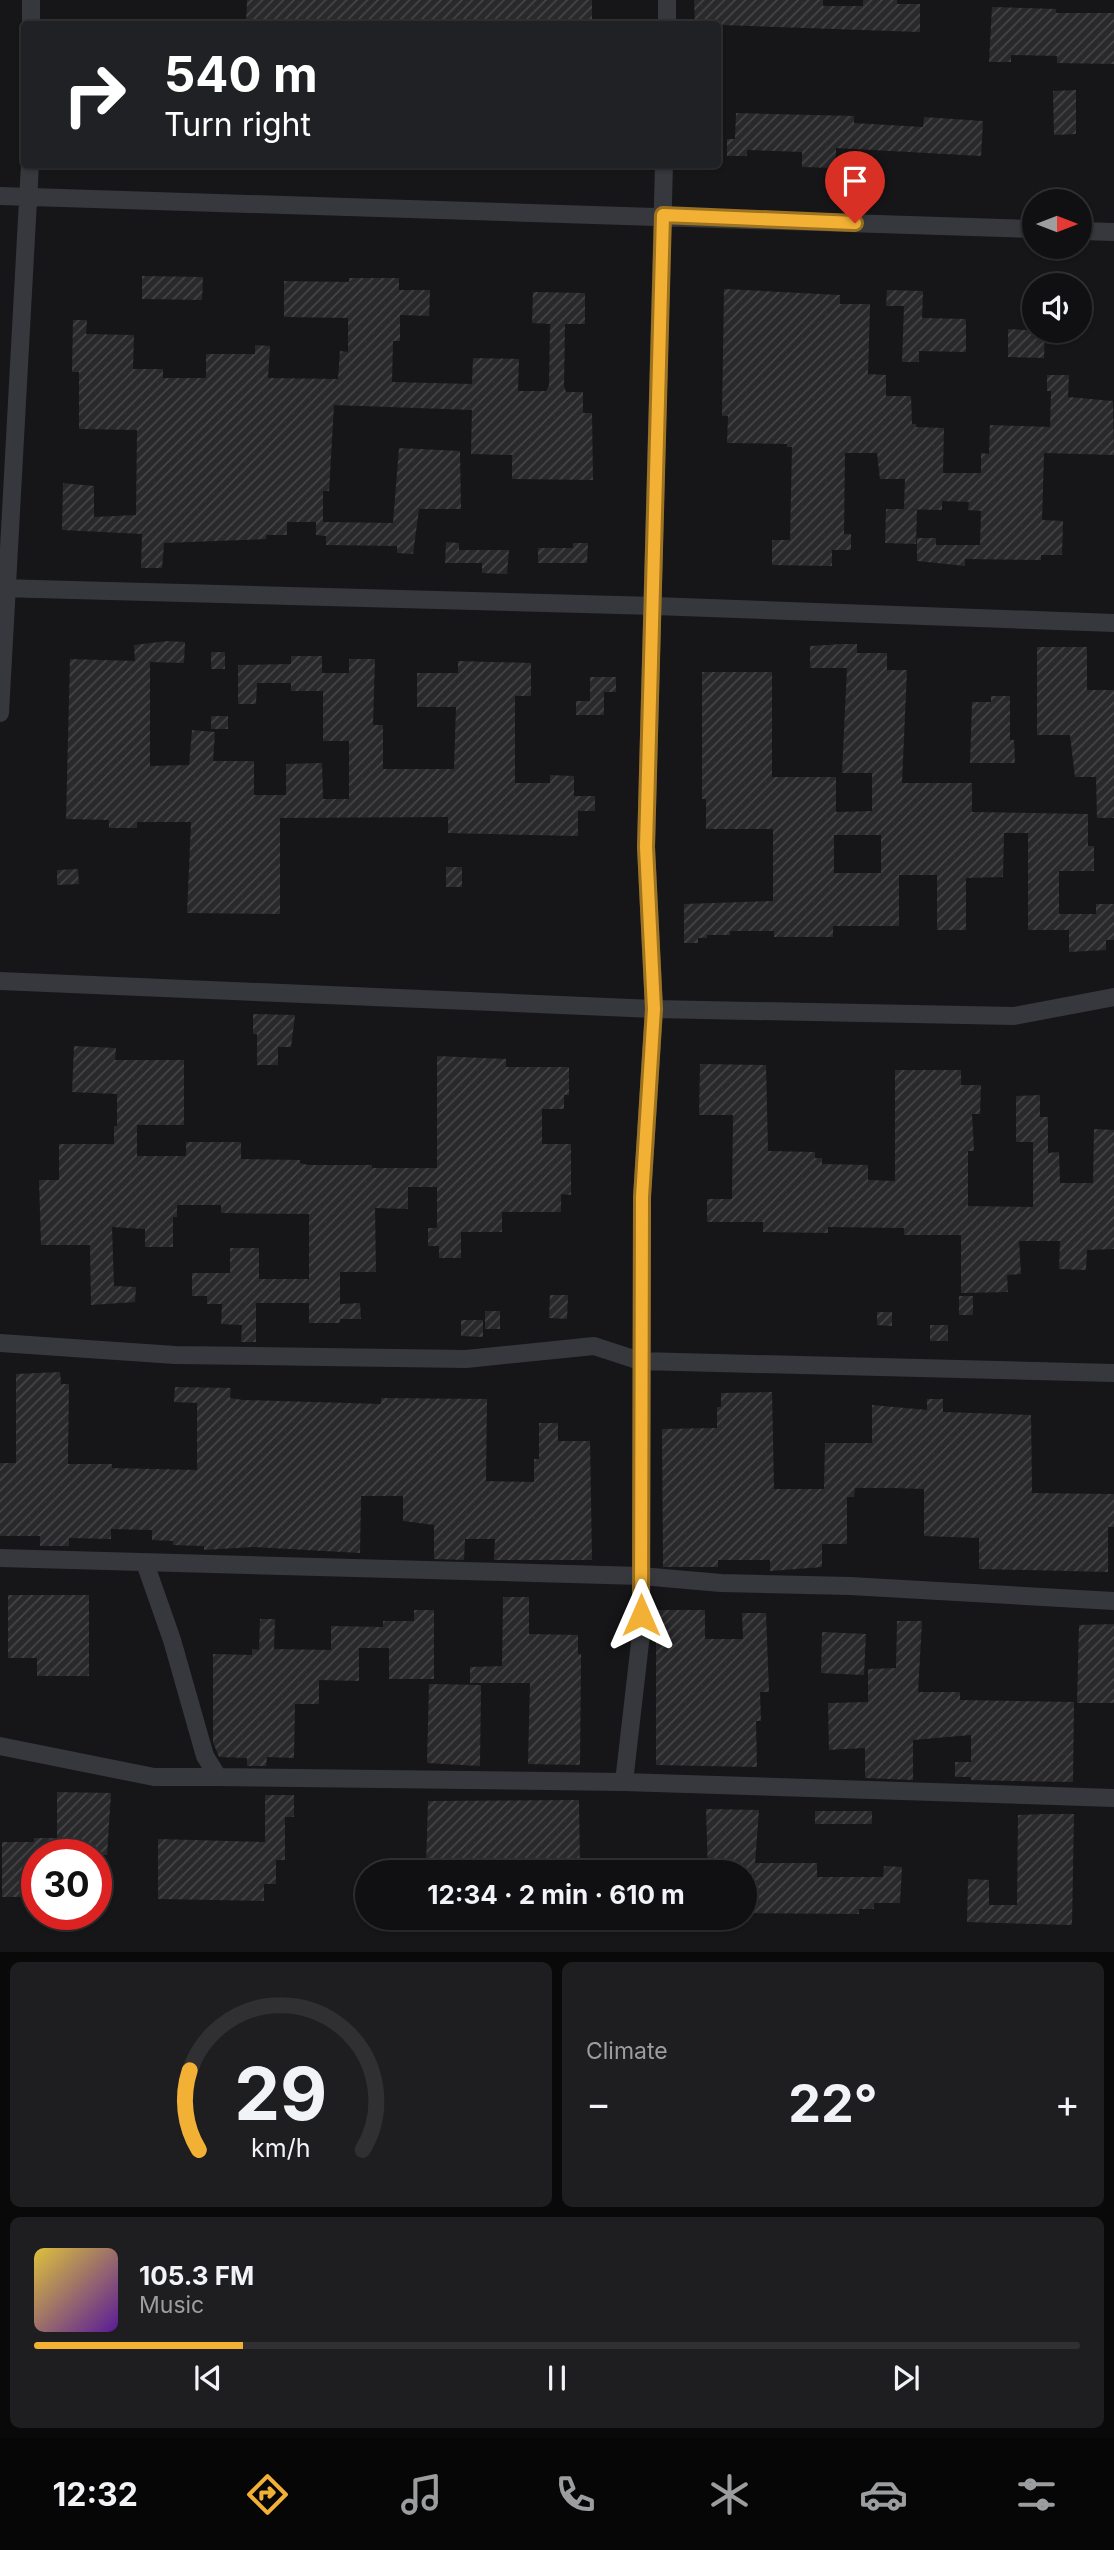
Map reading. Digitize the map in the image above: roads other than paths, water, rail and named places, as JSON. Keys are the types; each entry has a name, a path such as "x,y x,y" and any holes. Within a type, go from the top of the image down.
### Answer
{"street":[{"path":"31,0 31,21"},
{"path":"667,0 667,21"},
{"path":"0,713 3,588 30,168"},
{"path":"624,1782 641,1634 642,1197 654,1009 646,847 655,606 664,168"},
{"path":"0,195 1022,229"},
{"path":"1092,231 1114,232"},
{"path":"3,588 1114,622"},
{"path":"0,981 654,1009 1014,1016 1114,997"},
{"path":"0,1343 176,1355 466,1359 594,1346 640,1361 1114,1373"},
{"path":"0,1558 641,1576 721,1584 849,1586 1114,1601"},
{"path":"145,1563 172,1640 205,1756 218,1777"},
{"path":"0,1746 154,1777 624,1782 1114,1798"}]}
